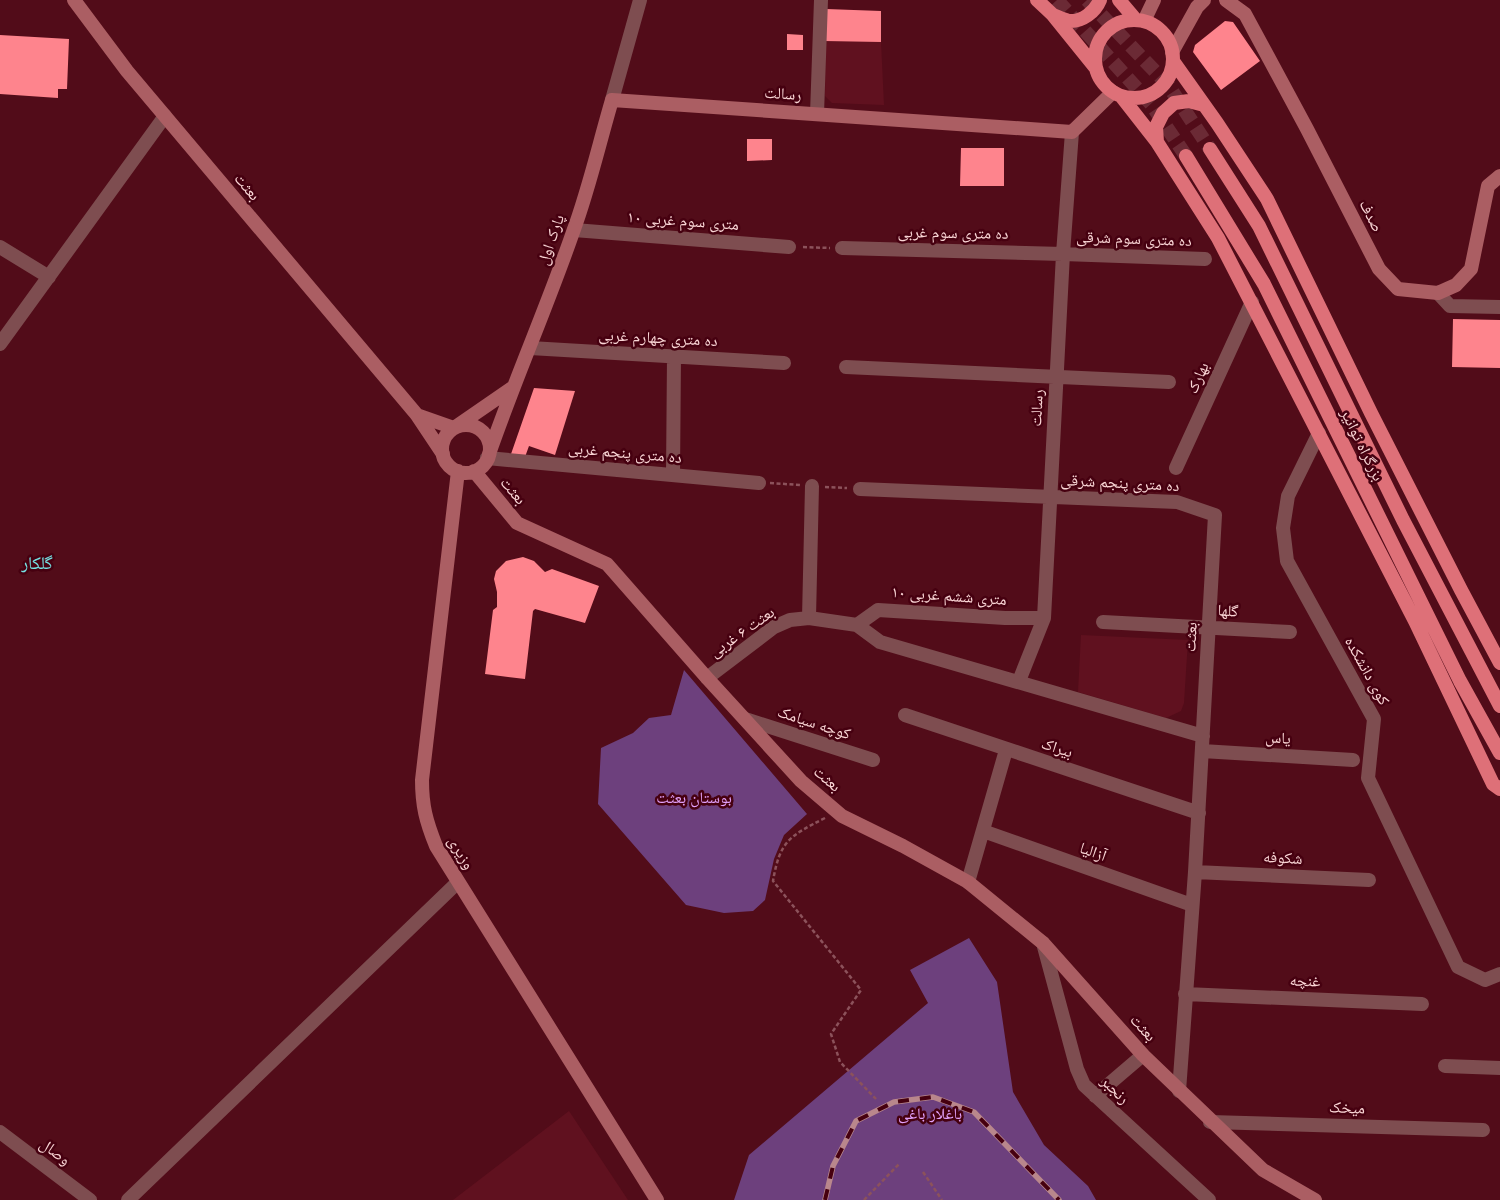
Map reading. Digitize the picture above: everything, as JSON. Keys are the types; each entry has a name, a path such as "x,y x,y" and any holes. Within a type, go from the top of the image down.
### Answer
{"highway":[{"path":"1037,0 1053,15 1096,67 1102,81 1117,94 1157,142 1218,238 1415,621 1493,784 1500,789"},
{"path":"1053,15 1068,21 1084,18 1097,7 1100,0"},
{"path":"1119,0 1140,21 1159,30 1165,36 1172,57 1267,199 1371,413 1500,663"},
{"path":"1096,67 1096,50 1104,34 1113,26 1124,21 1140,21"},
{"path":"1117,94 1138,97 1155,91 1164,83 1170,73 1172,57"},
{"path":"1157,142 1156,127 1162,113 1174,104 1189,100 1204,105"},
{"name":"بزرگراه توانیر","path":"1210,149 1259,226 1403,520 1500,706"},
{"name":"بزرگراه توانیر","path":"1186,156 1264,284 1460,681 1500,753"}],"main road":[{"name":"بعثت","path":"74,0 127,71 417,415 443,454"},
{"path":"1140,21 1154,0"},
{"path":"1172,57 1197,7 1204,0"},
{"name":"صدف","path":"1226,0 1245,14 1379,269 1398,289 1438,293"},
{"path":"1072,132 1117,94"},
{"name":"رسالت","path":"612,100 1072,132"},
{"name":"پارک اول","path":"488,456 512,388 530,348 574,230 612,100"},
{"path":"1438,293 1456,285 1471,269 1488,186 1500,176"},
{"path":"417,415 454,428 469,425 483,432 488,438 490,446 488,456 481,467 474,471 458,471 446,461 443,454 444,439 454,428 512,388"},
{"name":"وزیری","path":"458,471 422,780 422,803 426,822 436,846 657,1200"},
{"name":"بعثت","path":"474,471 517,522 606,564 801,781 842,816 903,846 968,882 1043,943 1143,1055 1210,1122 1262,1170 1315,1200"}],"street":[{"path":"612,100 640,0"},
{"path":"817,114 821,0"},
{"path":"0,344 165,116"},
{"name":"رسالت","path":"1019,681 1044,618 1062,254 1072,132"},
{"name":"۱۰ متری سوم غربی","path":"574,230 789,247"},
{"path":"0,247 49,276"},
{"name":"ده متری سوم غربی","path":"842,248 1062,254"},
{"name":"ده متری سوم شرقی","path":"1062,254 1205,259"},
{"path":"1438,293 1450,306 1500,307"},
{"name":"بهارک","path":"1176,468 1252,302"},
{"name":"ده متری چهارم غربی","path":"530,348 784,362"},
{"path":"672,475 674,356"},
{"path":"846,368 1169,382"},
{"name":"کوی دانشکده","path":"1319,433 1288,496 1283,528 1287,561 1374,719 1368,778 1458,967 1486,980 1500,974"},
{"name":"ده متری پنجم غربی","path":"488,456 759,483"},
{"path":"809,618 812,486"},
{"path":"860,488 1050,497"},
{"name":"ده متری پنجم شرقی","path":"1050,497 1177,502 1215,515"},
{"name":"بعثت","path":"1179,1091 1199,813 1215,515"},
{"name":"۱۰ متری ششم غربی","path":"857,625 878,610 1004,618 1044,618"},
{"name":"بعثت ۶ غربی","path":"707,678 774,627 790,620 809,618 857,625"},
{"name":"گلها","path":"1104,622 1290,632"},
{"path":"857,625 880,642 1203,736"},
{"name":"بیراک","path":"905,715 1199,813"},
{"name":"کوچه سیامک","path":"745,719 873,760"},
{"path":"968,882 1006,750"},
{"name":"یاس","path":"1202,751 1353,760"},
{"name":"آزالیا","path":"983,831 1192,905"},
{"name":"شکوفه","path":"1195,872 1369,880"},
{"path":"128,1200 458,882"},
{"name":"رنجبر","path":"1043,943 1077,1069 1084,1084 1209,1200"},
{"name":"غنچه","path":"1185,994 1422,1004"},
{"path":"1095,1096 1143,1055"},
{"path":"1445,1066 1500,1068"},
{"name":"میخک","path":"1210,1122 1483,1130"},
{"name":"وصال","path":"0,1132 90,1200"}],"path":[{"path":"789,247 842,248"},
{"path":"759,483 860,488"},
{"path":"837,812 790,838 777,858 773,881 861,990 831,1034 840,1062 876,1099"},
{"path":"864,1200 900,1163"},
{"path":"923,1172 942,1200"}],"shaded area":[{"path":"826,9 881,11 884,105 832,103 825,96"},
{"path":"1081,635 1188,640 1184,703 1181,711 1166,718 1078,692"},
{"path":"569,1111 628,1200 453,1200"}],"green space":[{"name":"بوستان بعثت","path":"684,670 807,814 784,835 774,859 765,900 753,911 724,913 686,905 598,804 601,748 633,733 649,718 671,715"},
{"name":"باغلار باغی","path":"969,938 997,982 1013,1092 1044,1145 1088,1186 1096,1200 734,1200 749,1155 928,1003 910,970"}],"building":[{"path":"826,9 881,11 881,42 824,41"},
{"path":"1225,21 1233,22 1260,61 1221,90 1193,52 1195,45"},
{"path":"787,34 803,35 803,50 787,50"},
{"path":"0,35 69,39 67,89 58,89 58,98 0,94"},
{"path":"747,139 772,139 772,160 747,161"},
{"path":"961,148 1004,148 1004,186 960,186"},
{"path":"1453,319 1500,320 1500,368 1452,367"},
{"path":"534,388 575,391 555,455 529,446 525,457 511,454"},
{"path":"523,557 534,561 545,572 552,569 599,586 585,623 535,609 533,611 525,679 485,674 493,610 497,607 497,592 494,579 496,571 506,561"}],"tunnel":[{"path":"1057,0 1151,104 1186,156"},
{"path":"1087,0 1168,85 1210,149"}],"railway":[{"path":"825,1200 833,1166 856,1121 894,1102 933,1097 974,1112 1059,1200"}],"district":[{"name":"گلکار","path":"37,563"}]}
